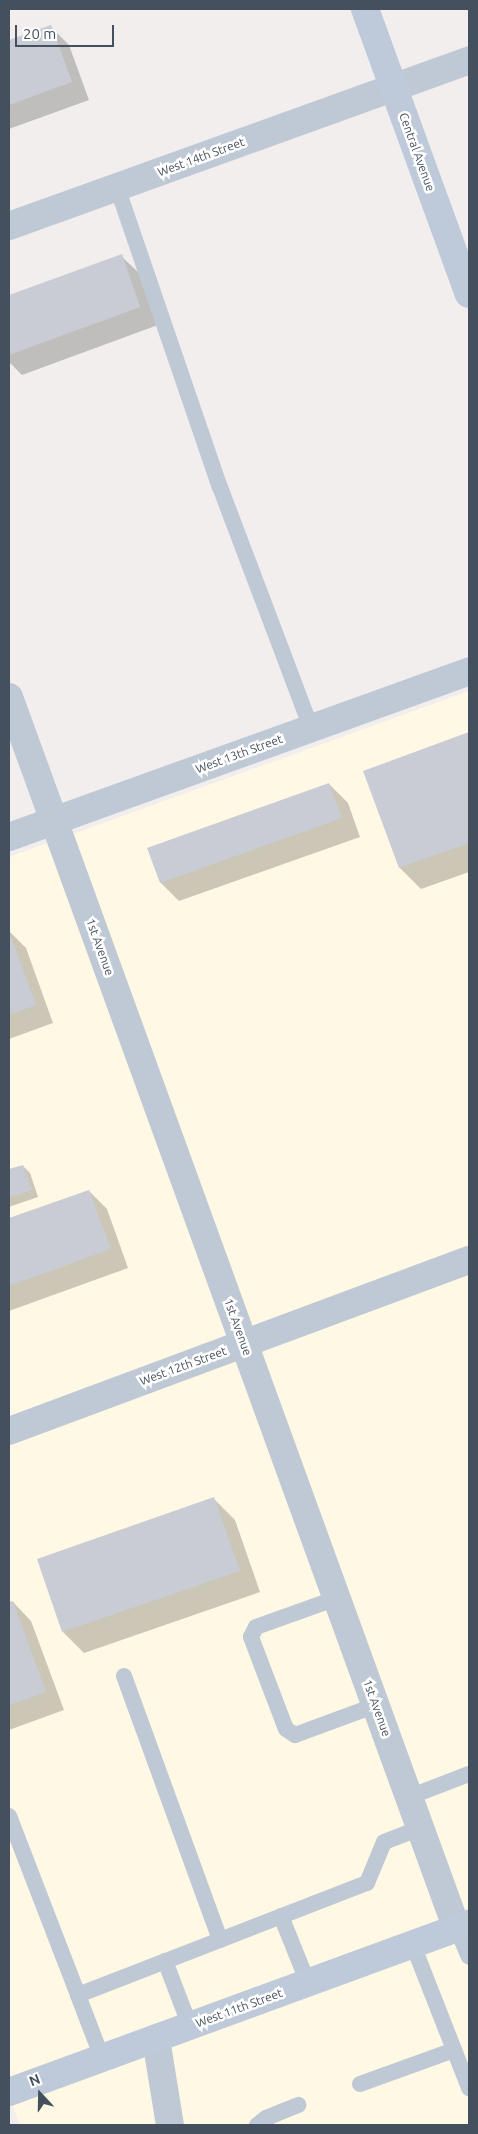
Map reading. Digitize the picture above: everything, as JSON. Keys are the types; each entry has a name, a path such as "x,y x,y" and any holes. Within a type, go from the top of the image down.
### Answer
{"main road":[{"name":"Central Avenue","path":"365,9 469,294"},
{"name":"West 11th Street","path":"9,2092 463,1927"}],"street":[{"name":"West 14th Street","path":"9,226 469,60"},
{"name":"West 13th Street","path":"9,837 469,671"},
{"name":"1st Avenue","path":"9,697 420,1828 463,1927"},
{"name":"West 12th Street","path":"9,1431 469,1260"},
{"path":"156,2039 170,2125"}],"lane":[{"path":"117,187 220,487 311,728"},
{"path":"337,1598 256,1628 251,1636 286,1729 295,1735 376,1705"},
{"path":"124,1676 220,1940"},
{"path":"409,1797 469,1774"},
{"path":"9,1816 102,2058"},
{"path":"78,1995 367,1883 384,1842 420,1828"},
{"path":"282,1916 308,1983"},
{"name":"1st Avenue","path":"463,1927 469,1957"},
{"path":"413,1945 469,2088"},
{"path":"165,1961 190,2026"},
{"path":"360,2084 454,2050"},
{"path":"257,2125 266,2118 299,2105"}],"shaded area":[{"path":"469,691 469,2125 20,2125 9,2096 9,857"}],"building":[{"path":"51,25 72,82 9,105 9,40"},
{"path":"122,254 140,307 9,355 9,295"},
{"path":"469,732 469,843 399,868 363,771"},
{"path":"329,783 342,818 160,883 147,848"},
{"path":"9,931 36,1005 9,1015"},
{"path":"23,1165 32,1190 9,1198 9,1169"},
{"path":"89,1190 111,1249 9,1286 9,1218"},
{"path":"214,1497 240,1571 62,1632 37,1559"},
{"path":"13,1601 46,1692 9,1705 9,1602"}]}
